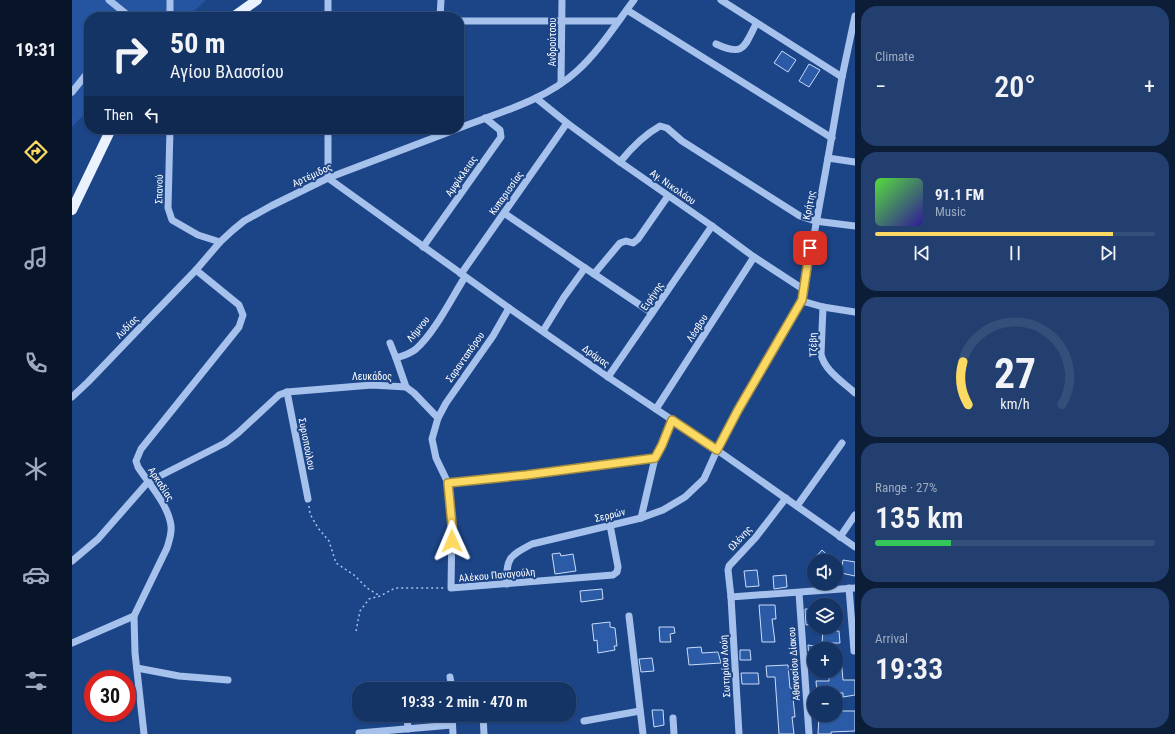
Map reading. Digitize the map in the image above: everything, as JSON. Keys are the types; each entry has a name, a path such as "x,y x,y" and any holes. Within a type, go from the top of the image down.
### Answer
{"main road":[{"path":"240,12 258,0"},
{"path":"72,210 109,134"}],"street":[{"path":"109,0 124,12"},
{"path":"170,0 170,12"},
{"path":"328,0 328,12"},
{"path":"440,12 441,0"},
{"name":"Ανδρούτσου","path":"561,84 562,0"},
{"name":"Αρτέμιδος","path":"464,127 536,98 561,84 591,57 634,0"},
{"path":"721,0 756,24 842,77"},
{"path":"627,10 832,138"},
{"name":"Κρήτης","path":"717,450 738,410 802,300 842,77 855,16"},
{"path":"464,21 618,21"},
{"path":"716,44 733,50 738,50 744,47 756,24"},
{"path":"72,92 84,77"},
{"name":"Αγ. Νικολάου","path":"536,98 620,162 712,226 754,258 803,289"},
{"name":"Αμφίκλειας","path":"423,247 501,137 500,130 485,118"},
{"name":"Κυπαρισσίας","path":"463,275 567,123"},
{"path":"620,162 632,146 660,126 667,128 682,141 800,216 816,221 855,226"},
{"name":"Σπανού","path":"170,134 168,208 172,220 198,235 220,242"},
{"path":"328,134 328,178"},
{"name":"Αρτέμιδος","path":"196,270 220,242 244,221 328,178 438,134"},
{"path":"828,158 855,162"},
{"name":"Δράμας","path":"328,178 509,308 717,450 855,547"},
{"path":"594,274 620,243 626,241 633,243 638,239 668,196"},
{"path":"504,213 652,313"},
{"name":"Ειρήνης","path":"608,377 712,226"},
{"name":"Λέσβου","path":"656,409 754,258"},
{"path":"542,331 585,268"},
{"name":"Λυδίας","path":"72,397 196,270"},
{"name":"Αρκαδίας","path":"144,734 137,668 134,616 167,548 171,536 171,528 168,514 138,467 136,461 141,449 239,327 243,316 239,305 196,270"},
{"name":"Λήμνου","path":"396,358 409,354 429,334 463,275"},
{"path":"802,300 823,307 855,312"},
{"name":"Τζέβη","path":"823,307 822,361 855,393"},
{"name":"Σαρανταπόρου","path":"438,418 446,403 492,336 509,308"},
{"path":"390,343 406,387 414,393 438,418 432,439 436,458 448,483 452,525 451,588"},
{"name":"Λευκάδος","path":"148,482 226,443 274,398 287,392 372,384 406,387"},
{"name":"Συριοπούλου","path":"287,392 308,499"},
{"path":"641,518 655,458 672,420"},
{"path":"797,506 842,443"},
{"name":"Σερρών","path":"507,584 507,566 510,558 532,544 641,518 663,510 685,497 704,479 717,450"},
{"path":"448,483 526,475 655,458"},
{"path":"72,561 98,539 148,482"},
{"name":"Ωλένης","path":"731,597 728,570 729,566 756,538 786,498"},
{"path":"840,536 855,514"},
{"name":"Αλέκου Παναγούλη","path":"451,588 613,575 617,572 618,567 610,525"},
{"path":"731,597 852,588 854,651"},
{"name":"Αθανασίου Δίακου","path":"799,593 809,734"},
{"name":"Σωτηρίου Λούη","path":"731,597 739,734"},
{"path":"72,643 134,616"},
{"path":"629,616 643,734"},
{"path":"137,668 178,676 228,680"},
{"path":"450,677 451,682"},
{"path":"584,721 640,711"},
{"path":"673,718 674,734"},
{"path":"408,722 408,729"},
{"path":"483,722 484,734"},
{"path":"359,733 452,724 453,734"}],"path":[{"path":"308,499 310,514 318,528 329,541 336,564 354,575 367,588 380,596"},
{"name":"Αλέκου Παναγούλη","path":"356,631 360,611 369,599 380,596 395,588 451,588"}],"shaded area":[{"path":"72,0 206,0 193,12 84,12 84,114 72,127"}],"building":[{"path":"782,51 796,60 788,72 774,63"},
{"path":"809,64 820,70 809,87 799,81"},
{"path":"822,550 826,554 818,554"},
{"path":"560,553 561,556 573,554 576,571 555,574 552,554"},
{"path":"843,560 855,562 855,576 843,573"},
{"path":"757,570 759,586 746,587 744,571"},
{"path":"786,575 787,587 774,589 773,576"},
{"path":"602,589 603,599 581,602 580,591"},
{"path":"759,605 775,605 776,619 772,619 775,642 762,642"},
{"path":"805,609 807,609 807,625"},
{"path":"610,622 610,627 615,628 617,646 614,646 615,650 598,653 597,640 594,641 592,624"},
{"path":"659,627 674,627 675,633 670,634 671,642 660,642"},
{"path":"823,634 839,634 840,642 822,642"},
{"path":"701,647 702,653 718,652 721,663 689,665 687,648"},
{"path":"740,650 750,650 751,660 740,660"},
{"path":"652,658 654,671 641,672 639,659"},
{"path":"788,665 790,688 794,689 795,698 793,698 795,717 792,717 794,734 779,734 775,677 767,677 766,666"},
{"path":"741,673 758,673 759,684 742,684"},
{"path":"829,678 855,680 855,695 843,697 843,686 816,686 816,681 829,681"},
{"path":"652,710 663,710 664,725 654,727"},
{"path":"843,711 855,711 855,731 818,734 819,722 843,722"}],"route":[{"path":"452,541 448,483 526,475 655,458 672,420 717,450 738,410 802,300 810,248"}]}
